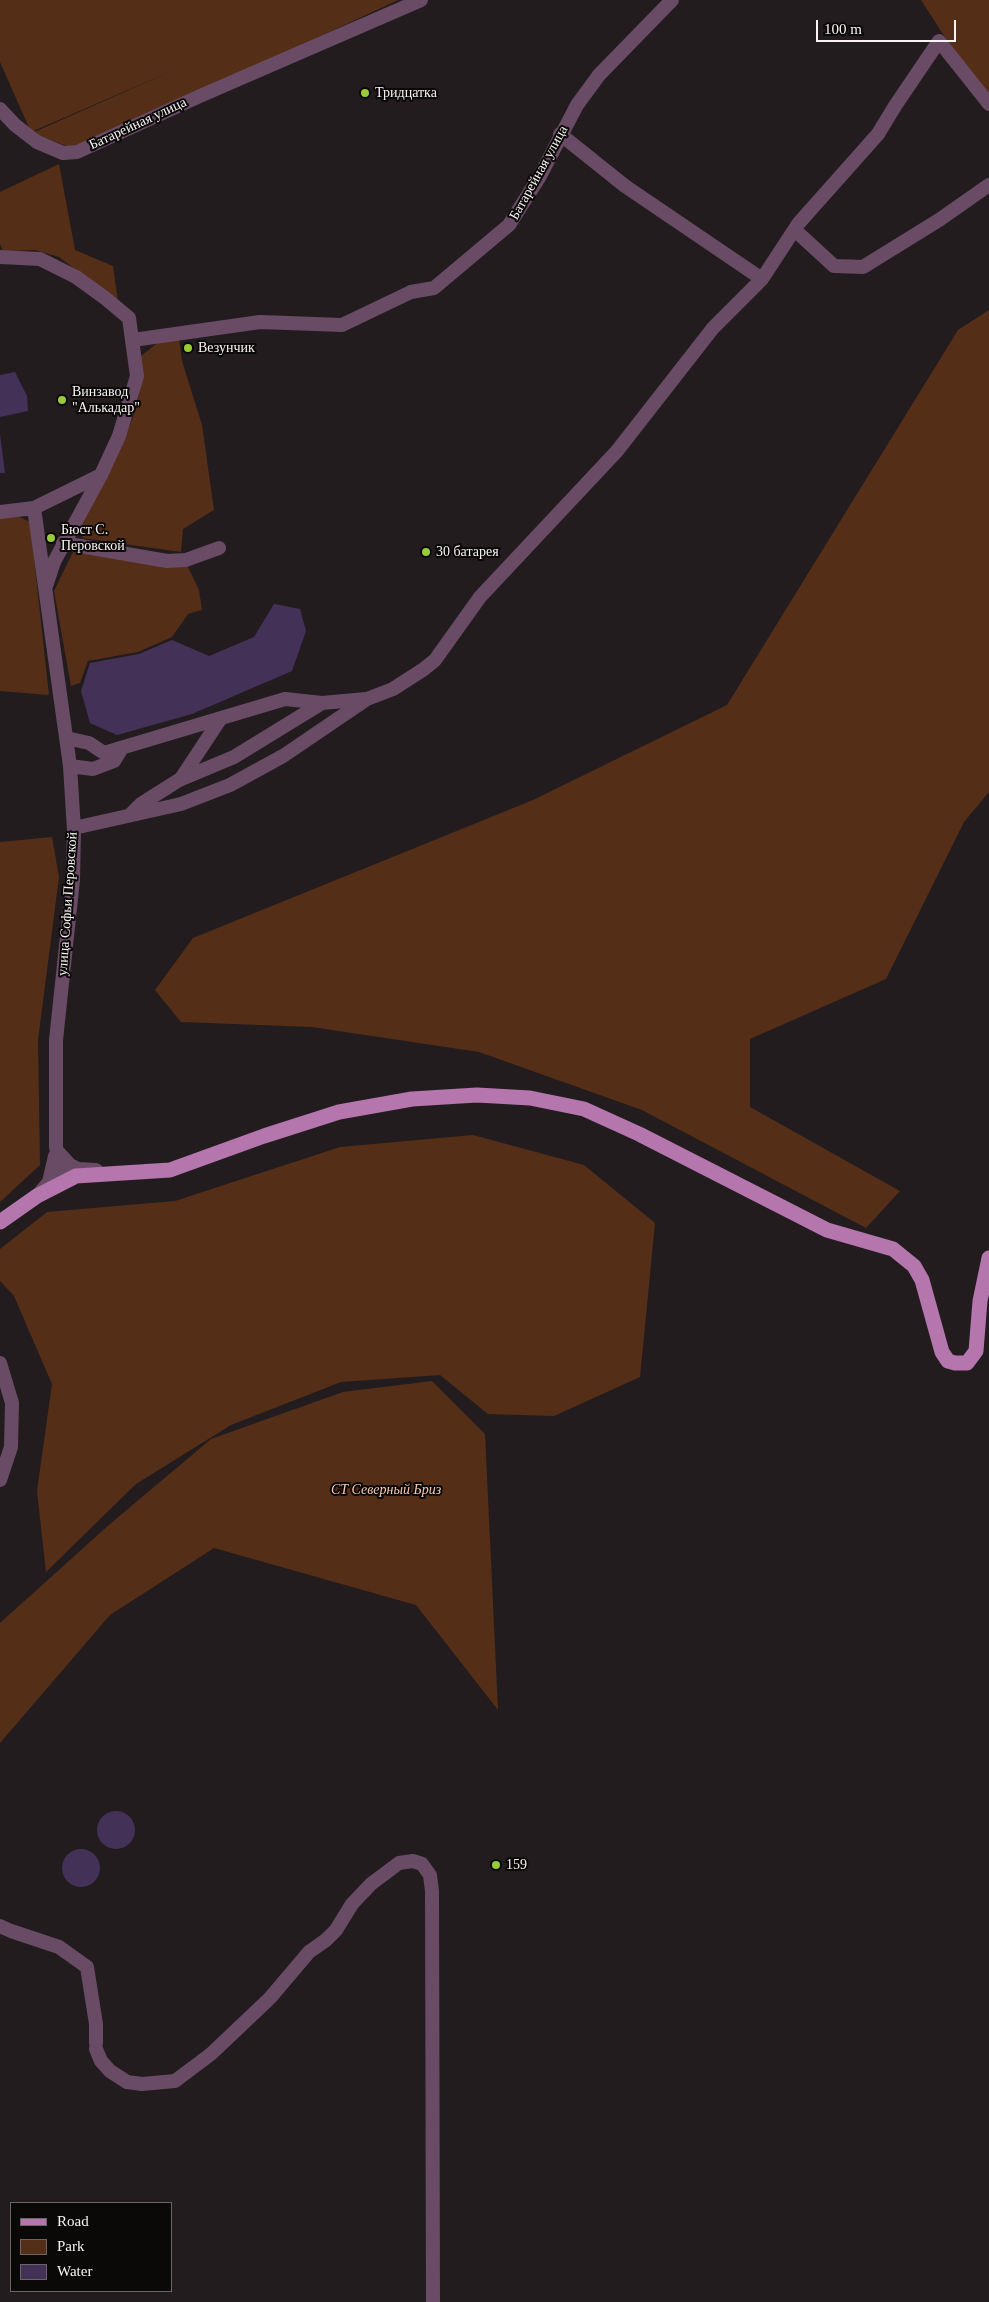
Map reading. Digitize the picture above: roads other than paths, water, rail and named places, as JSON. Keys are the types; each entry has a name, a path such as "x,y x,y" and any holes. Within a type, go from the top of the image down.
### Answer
{"main road":[{"path":"0,1222 37,1196 76,1176 114,1172 170,1170 304,1122 339,1112 378,1104 431,1097 477,1095 530,1098 584,1109 605,1117 827,1230 893,1249 914,1266 922,1280 942,1352 948,1361 967,1363 976,1352 980,1301 989,1258"}],"street":[{"name":"Батарейная улица","path":"0,109 15,125 37,142 63,153 77,152 200,96 421,0"},
{"name":"Батарейная улица","path":"133,340 260,322 342,325 408,294 434,288 509,225 540,176 560,134 599,75 672,0"},
{"path":"74,828 181,804 230,785 283,756 367,699 393,689 435,660 480,597 617,452 713,328 762,279 798,224 878,134 939,41 989,104"},
{"path":"560,134 626,186 762,279"},
{"path":"797,232 834,266 863,267 939,220 989,185"},
{"path":"0,258 40,260 76,277 129,318 133,340 137,376 119,436 101,475 63,543 48,575 45,594"},
{"path":"0,512 34,508 101,475"},
{"name":"улица Софьи Перовской","path":"34,508 70,766 74,828 73,880 56,1040 56,1147 64,1181"},
{"path":"63,543 167,561 186,560 219,548"},
{"path":"66,738 89,743 104,753 285,699 322,703 367,699"},
{"path":"130,815 140,804 151,786 179,780 234,757 322,703"},
{"path":"179,780 221,718"},
{"path":"70,766 93,769 114,761 122,748"},
{"path":"56,1147 70,1166 78,1169 114,1172"},
{"path":"37,1196 44,1190 51,1178 56,1147"},
{"path":"0,1363 12,1403 11,1447 0,1480"},
{"path":"0,1926 59,1947 87,1967 96,2024 96,2046 101,2061 110,2071 127,2082 142,2084 175,2081 211,2054 270,1998 309,1952 336,1930 352,1904 371,1884 399,1863 413,1861 422,1864 430,1875 432,1891 433,2302"}],"water":[{"path":"15,372 27,396 28,411 0,417 0,375"},
{"path":"0,434 5,473 0,473"},
{"path":"274,604 300,609 306,631 292,671 192,714 117,735 90,723 81,691 90,663 139,654 172,640 209,656 254,637"},
{"path":"116,1811 130,1816 135,1830 130,1844 116,1849 102,1844 97,1830 102,1816"},
{"path":"81,1849 95,1854 100,1868 95,1882 81,1887 67,1882 62,1868 67,1854"}],"place":[{"name":"Тридцатка","path":"365,93"},
{"name":"Везунчик","path":"188,348"},
{"name":"Винзавод \"Алькадар\"","path":"62,400"},
{"name":"Бюст С. Перовской","path":"51,538"},
{"name":"30 батарея","path":"426,552"},
{"name":"159","path":"496,1865"}],"park label":[{"name":"СТ Северный Бриз","path":"386,1490"}]}
